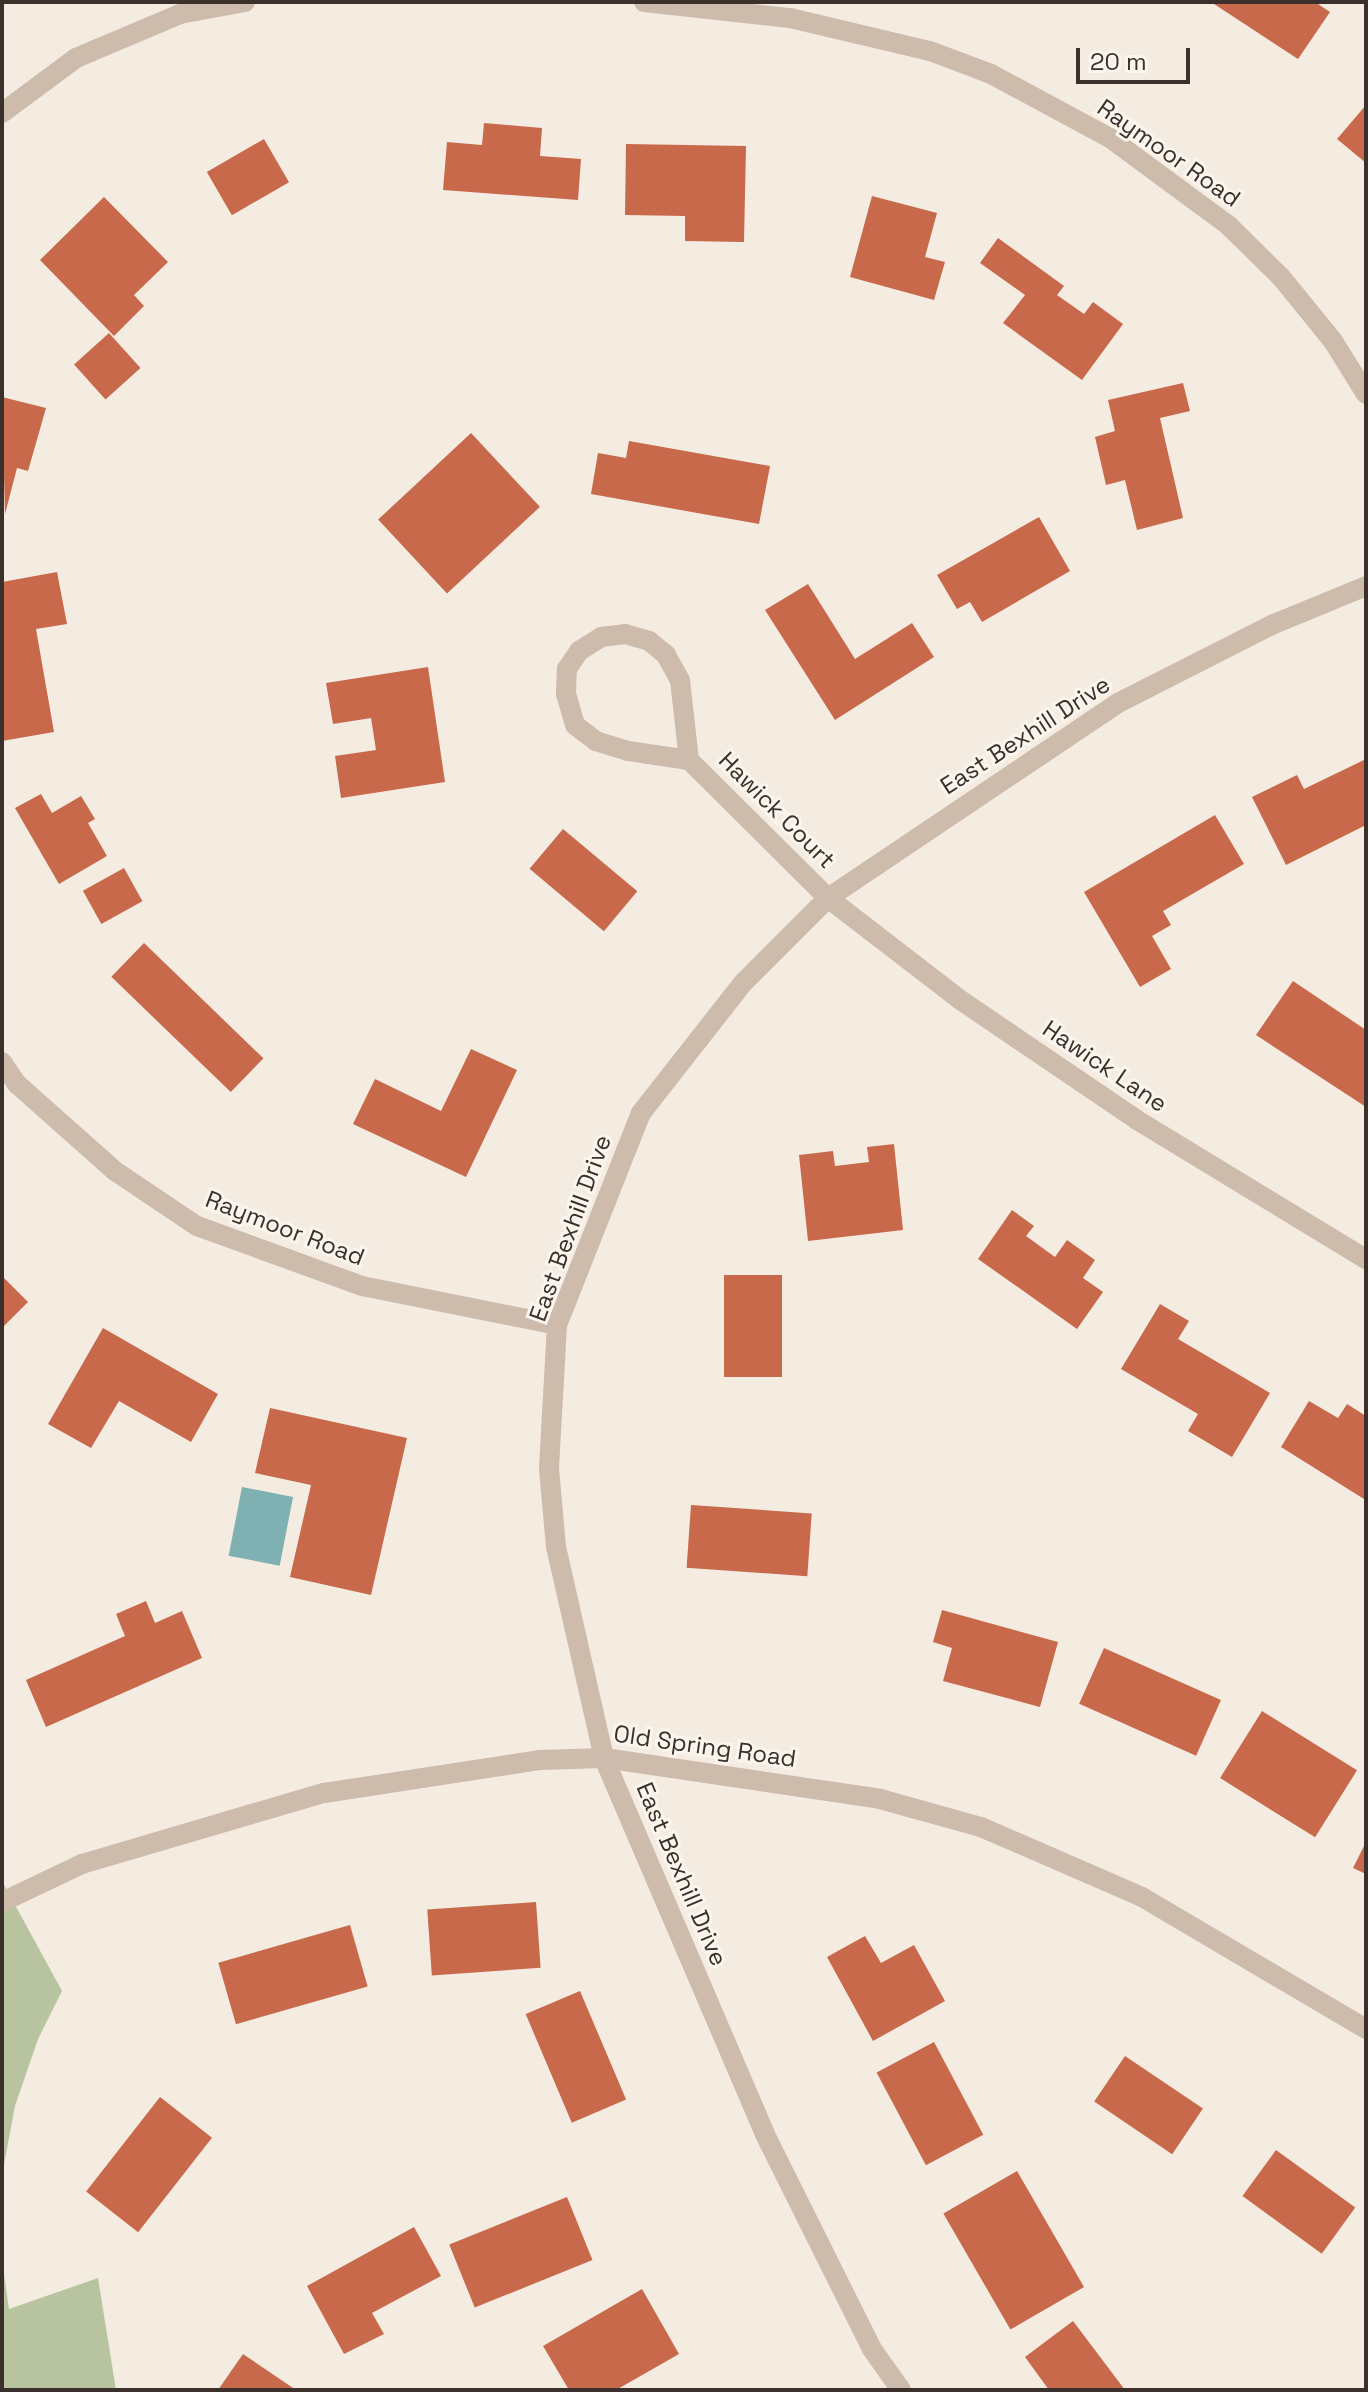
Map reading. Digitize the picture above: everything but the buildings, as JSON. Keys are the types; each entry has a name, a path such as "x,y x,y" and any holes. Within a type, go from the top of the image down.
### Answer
{"street":[{"path":"2,113 76,58 180,14 245,2"},
{"name":"Raymoor Road","path":"644,2 790,18 930,51 991,74 1110,138 1228,225 1270,267 1333,341 1366,394"},
{"name":"East Bexhill Drive","path":"901,2390 872,2349 765,2134 604,1758 556,1547 549,1468 557,1325 641,1113 743,983 828,898 1120,702 1274,624 1366,586"},
{"name":"Hawick Court","path":"689,760 680,680 666,655 649,641 625,634 601,637 579,651 567,669 566,694 575,725 596,741 628,751 689,760 828,898"},
{"name":"Hawick Lane","path":"828,898 959,999 1137,1120 1366,1259"},
{"name":"Raymoor Road","path":"2,1062 17,1084 115,1171 197,1226 362,1286 557,1325"},
{"name":"Old Spring Road","path":"2,1902 82,1864 324,1793 540,1760 604,1758 880,1799 981,1827 1142,1897 1366,2029"}],"green space":[{"path":"2,1881 62,1991 38,2039 15,2106 2,2175"},
{"path":"2,2260 9,2309 98,2278 116,2390 2,2390"}],"water":[{"path":"242,1487 293,1497 280,1566 229,1556"}]}
